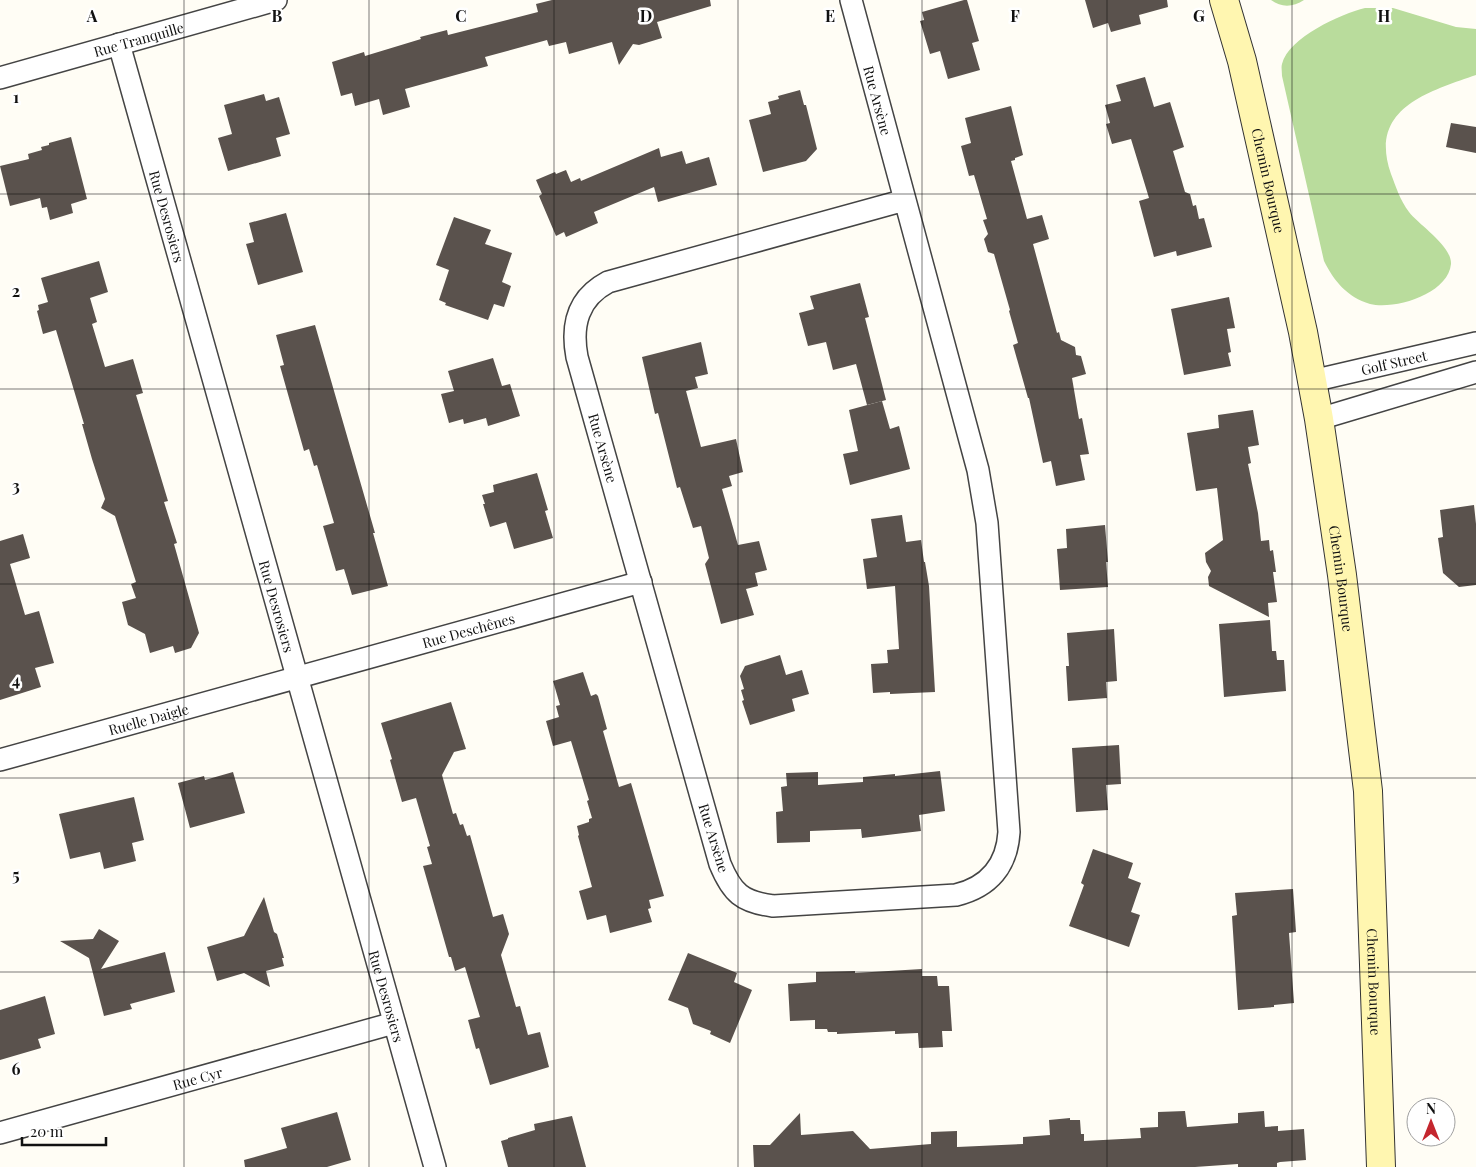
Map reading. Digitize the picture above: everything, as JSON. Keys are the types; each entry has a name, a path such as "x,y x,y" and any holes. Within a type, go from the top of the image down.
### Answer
{"street":[{"name":"Rue Tranquille","path":"0,78 276,0"},
{"name":"Rue Arsène","path":"851,0 978,470 987,523 1009,832 1006,852 996,871 978,888 968,893 773,906 749,901 739,895 732,888 720,864 577,357 575,347 577,321 585,300 598,287 620,278 905,200"},
{"name":"Chemin Bourque","path":"1224,0 1242,61 1312,381 1342,575 1368,791 1381,1167"},
{"name":"Rue Desrosiers","path":"119,44 435,1167"},
{"name":"Golf Street","path":"1312,381 1476,342"},
{"path":"1319,418 1476,372"},
{"name":"Rue Deschênes","path":"297,678 640,582"},
{"name":"Ruelle Daigle","path":"0,760 297,678"},
{"name":"Rue Cyr","path":"0,1133 394,1023"}],"green space":[{"path":"1271,0 1304,0 1288,6"},
{"path":"1365,8 1393,8 1456,27 1476,29 1476,75 1439,88 1406,106 1395,119 1388,134 1386,152 1391,174 1401,198 1409,212 1446,250 1451,264 1448,275 1441,284 1419,298 1406,302 1381,305 1370,304 1348,293 1337,282 1324,261 1282,76 1282,65 1287,54 1305,36 1330,21"}],"building":[{"path":"552,0 710,0 711,6 657,22 662,38 639,45 633,44 619,65 612,42 569,54 566,42 549,46 547,40 485,57 488,66 405,89 410,107 383,115 379,99 355,106 352,93 341,96 332,62 364,52 365,56 447,30 448,35 538,12 536,4"},
{"path":"967,0 979,41 972,43 980,70 948,79 940,51 930,54 920,21 924,20 922,12"},
{"path":"1085,0 1167,0 1168,7 1139,15 1141,24 1111,32 1108,23 1093,28"},
{"path":"1145,77 1154,107 1170,102 1184,147 1173,151 1185,192 1190,194 1193,206 1196,205 1199,219 1204,218 1212,247 1177,256 1176,251 1154,257 1139,201 1149,198 1131,139 1112,144 1106,124 1110,123 1105,105 1121,101 1116,85"},
{"path":"800,90 804,105 806,105 817,149 806,161 763,172 749,120 771,114 768,102 779,99 778,96"},
{"path":"264,94 266,101 279,97 290,134 276,138 281,156 228,171 218,138 232,134 224,105"},
{"path":"1011,106 1023,155 1011,161 1027,219 1042,215 1049,239 1033,244 1057,333 1059,332 1061,340 1075,347 1076,355 1081,356 1086,374 1072,378 1079,419 1082,418 1089,454 1080,455 1085,480 1056,486 1051,461 1043,463 1029,398 1013,345 1018,343 1010,310 994,254 988,252 984,239 988,234 983,220 987,219 974,175 969,176 961,146 971,143 965,118"},
{"path":"1451,123 1476,127 1476,153 1446,147"},
{"path":"71,137 87,199 71,204 73,213 50,220 47,207 42,208 40,198 10,206 0,166 29,159 28,154 42,150 41,147"},
{"path":"659,148 661,157 682,151 686,164 709,157 717,185 658,202 654,187 594,212 598,223 566,237 564,232 556,236 539,196 542,194 536,180 555,172 556,174 566,170 571,182 580,178 581,181"},
{"path":"286,213 303,272 258,285 246,244 254,242 249,223"},
{"path":"454,217 491,230 485,244 512,253 502,282 511,286 504,307 494,304 488,320 445,305 446,303 439,300 449,270 436,265"},
{"path":"99,261 108,292 90,298 97,322 92,324 105,367 133,359 143,393 136,395 168,501 164,502 177,543 174,544 199,633 191,648 175,653 173,646 150,653 145,634 128,625 122,602 136,598 131,584 136,582 115,516 101,508 105,499 56,330 43,334 37,311 39,310 38,305 48,302 41,278"},
{"path":"860,283 869,317 865,318 886,400 867,405 856,364 833,370 826,342 808,346 799,313 814,309 810,296"},
{"path":"1229,297 1235,328 1227,329 1231,352 1228,353 1231,366 1184,375 1171,309"},
{"path":"315,325 375,533 373,533 388,586 352,595 344,569 336,571 323,526 334,523 317,465 314,466 309,449 304,451 280,366 284,365 276,335"},
{"path":"701,342 708,374 695,377 698,388 686,391 701,447 736,439 743,472 729,476 732,486 722,489 738,545 759,541 767,570 755,573 758,586 746,589 754,615 721,624 705,564 709,558 701,526 693,528 680,487 677,488 658,413 655,414 642,357"},
{"path":"493,358 502,386 510,384 520,416 488,426 486,418 464,424 463,419 449,423 441,394 454,391 448,371"},
{"path":"882,401 890,429 899,426 910,469 850,485 843,454 858,451 849,410"},
{"path":"1253,410 1259,445 1248,447 1251,463 1248,464 1258,513 1261,541 1269,540 1270,551 1273,550 1276,572 1273,572 1277,602 1268,603 1269,617 1209,586 1208,577 1211,571 1206,562 1205,553 1223,540 1217,488 1196,491 1187,433 1219,428 1218,415"},
{"path":"537,473 548,510 545,511 553,538 514,549 506,522 490,527 482,495 494,492 493,485"},
{"path":"1474,505 1476,524 1476,585 1459,587 1443,573 1438,538 1443,537 1440,510"},
{"path":"902,515 906,542 921,540 929,586 935,692 873,693 871,664 888,663 887,650 899,649 895,586 867,589 863,559 877,557 871,519"},
{"path":"1105,525 1108,587 1060,590 1057,549 1067,548 1066,529"},
{"path":"23,534 30,558 10,564 25,615 39,611 54,663 35,668 41,687 0,700 0,541"},
{"path":"1270,620 1272,651 1276,651 1277,660 1284,660 1286,691 1224,697 1219,624"},
{"path":"1114,629 1117,681 1106,682 1107,698 1068,701 1066,666 1069,666 1067,633"},
{"path":"780,655 786,675 802,670 809,694 792,699 795,711 750,725 742,701 744,700 741,690 744,689 740,676 745,666"},
{"path":"583,672 591,696 596,694 598,696 607,729 603,731 619,787 631,783 664,896 649,900 651,908 648,909 652,922 610,933 606,915 587,920 579,891 592,887 577,826 589,822 589,819 592,818 587,801 589,800 571,741 553,746 546,721 559,717 556,706 560,705 553,681"},
{"path":"451,702 466,749 454,752 442,775 453,814 456,813 460,825 463,824 467,836 470,835 493,917 503,914 509,934 501,955 516,1007 520,1006 528,1035 540,1032 549,1067 490,1085 479,1048 476,1049 468,1020 480,1017 465,967 455,971 451,957 449,957 423,866 432,864 427,847 430,846 416,798 402,802 381,723"},
{"path":"1119,745 1121,784 1106,785 1108,810 1076,812 1072,748"},
{"path":"940,771 945,811 919,815 921,831 862,838 861,829 810,831 810,842 777,843 776,812 783,811 781,787 787,786 786,773 818,772 818,785 863,782 863,777"},
{"path":"233,772 245,813 190,828 178,783 204,776 205,780"},
{"path":"134,797 144,840 132,843 136,861 104,869 100,852 70,859 59,814"},
{"path":"1093,849 1133,863 1128,878 1141,883 1131,912 1140,915 1129,947 1069,926 1084,885 1081,883"},
{"path":"1293,889 1296,932 1289,933 1294,1003 1238,1010 1232,916 1237,915 1235,893"},
{"path":"264,897 284,958 282,958 284,966 266,971 270,987 244,973 217,981 207,947 244,936"},
{"path":"99,929 119,941 101,969 165,952 175,992 130,1004 132,1009 104,1016 89,958 60,941 93,939"},
{"path":"688,953 737,973 734,982 752,990 730,1043 710,1034 711,1031 693,1024 688,1008 668,1000"},
{"path":"922,969 922,976 937,976 938,986 949,986 952,1031 942,1031 943,1047 919,1048 918,1033 895,1034 895,1031 837,1034 837,1032 828,1032 827,1029 815,1029 815,1020 790,1021 788,984 816,982 816,972 855,971 855,973"},
{"path":"45,996 55,1034 38,1039 41,1048 0,1060 0,1010"},
{"path":"1185,1111 1187,1127 1238,1123 1238,1113 1264,1111 1265,1127 1278,1126 1278,1131 1304,1129 1306,1160 1280,1162 1277,1163 1277,1167 1238,1167 1238,1164 1195,1167 754,1167 753,1145 770,1145 800,1113 801,1135 853,1131 870,1149 931,1144 931,1132 957,1131 957,1147 1023,1144 1023,1137 1050,1135 1049,1120 1070,1118 1070,1120 1080,1120 1081,1134 1084,1134 1084,1141 1141,1138 1140,1128 1158,1127 1158,1112"},
{"path":"337,1112 351,1160 327,1167 245,1167 244,1160 287,1148 281,1128"},
{"path":"572,1116 586,1167 508,1167 501,1141 535,1130 534,1124"}]}
